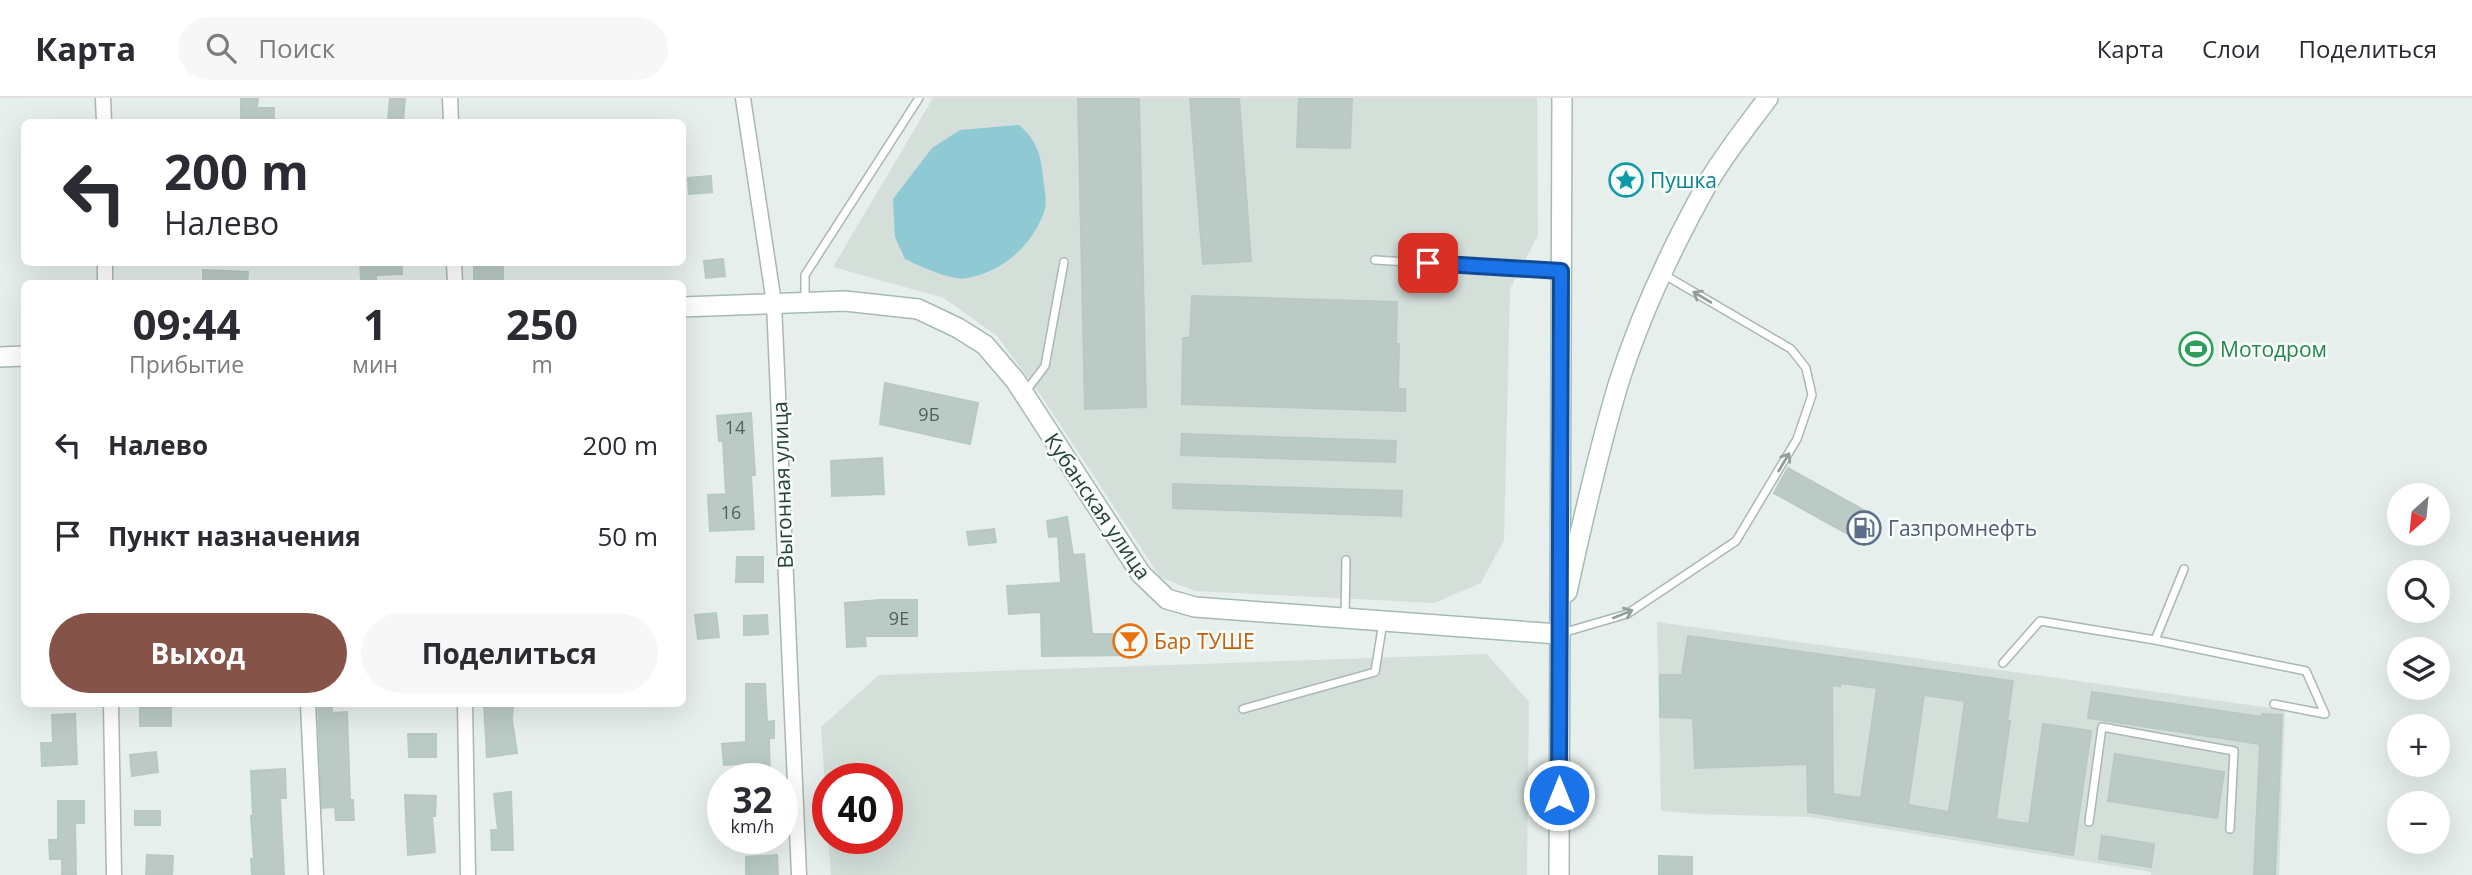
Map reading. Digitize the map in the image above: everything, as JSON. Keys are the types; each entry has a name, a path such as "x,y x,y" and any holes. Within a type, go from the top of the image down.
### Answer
{"street":[{"path":"103,98 104,119"},
{"path":"450,98 451,119"},
{"name":"Выгонная улица","path":"743,98 774,303 799,875"},
{"path":"1559,875 1562,98"},
{"path":"1558,634 1585,510 1619,383 1663,274 1710,179 1768,98"},
{"name":"Кубанская улица","path":"686,307 845,301 918,309 958,328 985,345 1015,380 1141,574 1167,599 1195,607 1558,634"},
{"path":"0,357 21,356"},
{"path":"111,707 114,875"},
{"path":"308,707 316,875"},
{"path":"465,707 468,875"}],"lane":[{"path":"805,302 805,275 919,98"},
{"path":"1376,260 1561,271"},
{"path":"1024,394 1045,366 1064,262"},
{"path":"1558,634 1627,614 1736,541 1797,439 1812,396 1806,368 1791,349 1663,274"},
{"path":"1345,619 1346,559"},
{"path":"2155,640 2184,569"},
{"path":"1242,709 1375,672 1384,621"},
{"path":"2003,663 2040,621 2155,640 2306,671 2325,714 2274,704"},
{"path":"2089,822 2102,727 2234,751 2230,829"}],"shaded area":[{"path":"933,98 1537,98 1538,235 1510,289 1504,540 1481,583 1434,603 1195,591 1160,577 1040,394 997,336 944,298 833,267"},
{"path":"1657,622 2285,710 2279,875 2151,875 2151,872 1810,817 1661,811"},
{"path":"1487,654 1529,702 1527,875 831,875 829,854 903,854 903,763 823,763 821,727 879,675"}],"water":[{"path":"1019,125 1037,148 1046,198 1040,222 1025,245 993,270 967,278 944,275 905,259 895,237 893,199 932,148 960,130"}],"building":[{"path":"241,98 258,98 257,108 274,108 274,119 241,119"},
{"path":"390,98 405,98 403,119 388,119"},
{"path":"1078,98 1139,98 1146,407 1085,409"},
{"path":"1190,98 1239,98 1251,261 1203,264"},
{"path":"1299,98 1352,98 1350,148 1297,147"},
{"path":"711,176 712,192 689,194 688,178"},
{"path":"723,259 725,276 706,278 704,261"},
{"path":"360,266 402,266 402,274 376,275 376,279 361,279"},
{"path":"474,266 503,266 503,280 474,280"},
{"path":"203,270 248,272 247,280 203,280"},
{"path":"1192,296 1397,302 1398,389 1405,389 1405,411 1182,404 1183,338 1190,338"},
{"path":"885,383 978,403 970,444 880,424"},
{"path":"751,413 755,475 751,475 754,529 710,531 708,495 726,494 723,441 719,441 717,416"},
{"path":"1182,434 1396,441 1395,462 1181,455"},
{"path":"882,458 884,494 832,496 831,461"},
{"path":"1788,468 1876,517 1862,542 1774,493"},
{"path":"1173,484 1402,491 1401,516 1173,508"},
{"path":"1067,517 1073,555 1084,554 1092,634 1141,634 1141,655 1042,656 1041,612 1009,614 1007,586 1061,583 1058,536 1049,537 1047,521"},
{"path":"994,529 996,542 969,545 967,532"},
{"path":"737,557 763,557 763,582 736,582"},
{"path":"917,600 917,636 865,636 866,646 847,647 845,603"},
{"path":"716,613 719,637 698,639 695,615"},
{"path":"767,615 768,634 744,635 744,616"},
{"path":"1688,636 2013,681 1996,819 2029,824 2043,724 2091,731 2073,855 1808,812 1807,764 1695,768 1693,718 1660,717 1660,675 1682,675","holes":["1840,683 1877,688 1861,798 1833,794 1832,685 1840,686","1924,695 1965,701 1949,812 1908,805"]},
{"path":"746,684 765,684 767,722 774,721 774,738 769,738 770,763 724,763 722,744 746,742"},
{"path":"2092,692 2262,717 2262,714 2282,715 2275,875 2254,875 2260,744 2088,718"},
{"path":"318,707 332,707 332,713 347,712 350,800 353,800 354,820 336,820 335,807 322,808"},
{"path":"484,707 513,707 517,753 487,757"},
{"path":"140,708 171,708 171,726 140,726"},
{"path":"75,714 77,764 42,766 41,743 53,743 52,715"},
{"path":"408,734 436,734 436,757 409,757"},
{"path":"156,752 158,772 132,776 130,755"},
{"path":"2115,754 2224,772 2217,818 2108,801"},
{"path":"285,769 286,798 280,798 284,875 252,875 251,859 254,859 251,771"},
{"path":"511,792 513,850 492,850 491,830 498,830 494,794"},
{"path":"405,795 436,796 435,816 432,816 435,852 408,855"},
{"path":"58,801 84,801 84,823 75,823 76,875 62,875 62,859 50,859 49,840 58,840"},
{"path":"135,811 160,811 160,825 135,825"},
{"path":"2102,836 2154,844 2151,867 2099,859"},
{"path":"147,855 173,856 172,875 146,875"},
{"path":"777,855 778,875 746,875 746,857"},
{"path":"1659,856 1692,857 1692,875 1659,875"}],"place":[{"name":"Пушка","path":"1626,180"},
{"name":"Мотодром","path":"2196,349"},
{"name":"Газпромнефть","path":"1864,528"},
{"name":"Бар ТУШЕ","path":"1130,641"}],"route":[{"path":"1428,263 1561,271 1559,795"}]}
